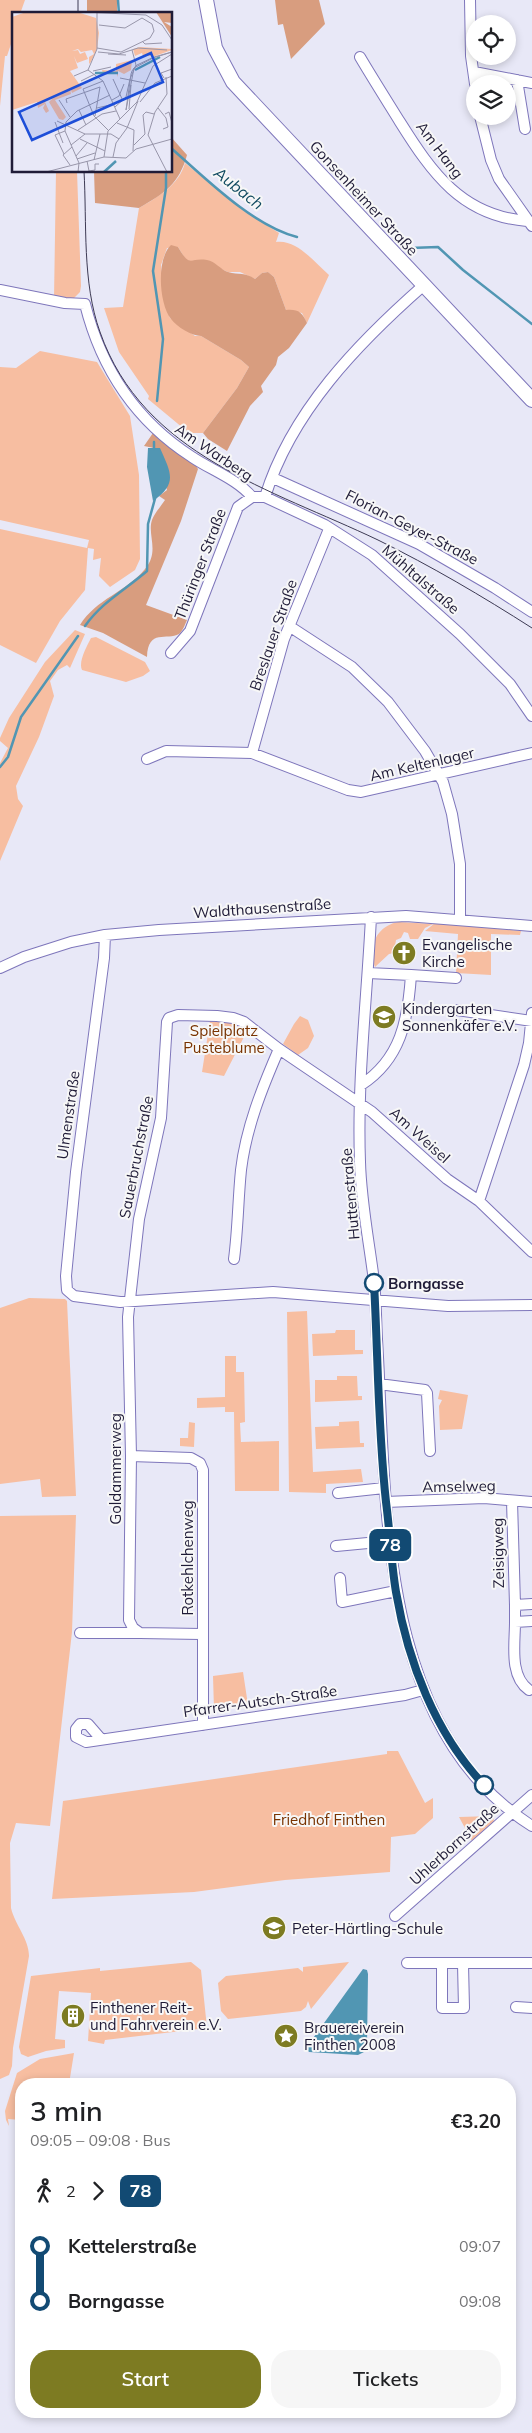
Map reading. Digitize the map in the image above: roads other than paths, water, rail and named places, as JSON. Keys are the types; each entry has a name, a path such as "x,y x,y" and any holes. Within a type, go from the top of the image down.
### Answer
{"main road":[{"name":"Gonsenheimer Straße","path":"206,0 215,48 233,82 532,400"}],"street":[{"path":"470,0 474,75"},
{"name":"Am Hang","path":"360,57 421,155 442,181 456,194 479,208 510,220 529,223"},
{"path":"474,72 532,83"},
{"path":"517,80 525,128"},
{"path":"482,125 496,173 529,223"},
{"path":"252,497 265,497 297,429 338,370 374,331 424,285"},
{"name":"Am Warberg","path":"0,290 65,303 85,304 102,357 142,418 173,445 241,486 252,497"},
{"name":"Florian-Geyer-Straße","path":"273,478 419,544 496,588 532,612"},
{"name":"Thüringer Straße","path":"171,653 190,631 235,512 241,504 252,497"},
{"name":"Mühltalstraße","path":"265,497 329,529 372,555 460,634 510,684 532,716"},
{"name":"Breslauer Straße","path":"252,753 289,626 329,529"},
{"path":"289,626 352,667 388,702 425,751 443,782 458,842 462,880 460,920"},
{"name":"Am Keltenlager","path":"147,759 166,751 252,753 354,792 366,792 532,754"},
{"name":"Waldthausenstraße","path":"0,968 54,947 105,935 226,924 406,916 532,926"},
{"name":"Huttenstraße","path":"371,917 361,1086 362,1189 375,1300 384,1488 396,1591 406,1634 423,1690 453,1746 480,1780 511,1813 532,1826"},
{"name":"Ulmenstraße","path":"105,935 104,958 76,1172 66,1276 67,1290 74,1296 130,1302"},
{"path":"368,972 456,978"},
{"path":"361,1086 386,1061 400,1038 407,1015 411,975"},
{"path":"457,1010 532,1021"},
{"path":"479,1201 524,1065 532,1014"},
{"name":"Am Weisel","path":"169,1018 188,1015 238,1019 361,1105 447,1179 479,1201 532,1252"},
{"name":"Sauerbruchstraße","path":"130,1302 139,1219 161,1118 167,1022 169,1018"},
{"path":"234,1259 242,1169 249,1131 262,1088 279,1049"},
{"path":"130,1302 273,1292 448,1306 532,1305"},
{"name":"Goldammerweg","path":"130,1302 128,1317 131,1456 129,1620 140,1633"},
{"path":"379,1384 425,1390 427,1393 430,1451"},
{"name":"Rotkehlchenweg","path":"131,1456 191,1458 202,1466 201,1634 203,1725"},
{"path":"338,1493 384,1488"},
{"name":"Amselweg","path":"386,1502 484,1498 532,1502"},
{"name":"Zeisigweg","path":"512,1501 516,1672 520,1684 529,1690"},
{"path":"336,1546 389,1541"},
{"path":"340,1578 342,1602 396,1591"},
{"name":"Zeisigweg","path":"515,1605 532,1604"},
{"path":"515,1622 532,1621"},
{"path":"80,1632 201,1634"},
{"name":"Pfarrer-Autsch-Straße","path":"101,1739 203,1725 423,1690"},
{"name":"Uhlerbornstraße","path":"395,1916 532,1795"},
{"path":"407,1963 532,1963"},
{"path":"442,1963 442,2008 464,2008 463,1964"},
{"path":"516,2007 532,2008"}],"water":[{"path":"148,448 160,448 170,477 166,489 153,501 147,467"},
{"path":"363,1969 367,1970 368,1974 367,2046 364,2052 358,2055 309,2052 306,2048"}],"waterway":[{"path":"118,0 119,12"},
{"name":"Aubach","path":"172,149 230,200 247,212 264,223 297,237"},
{"path":"157,401 163,339 153,271 166,188 166,172"},
{"name":"Aubach","path":"410,248 438,247 463,270 532,324"},
{"path":"154,442 154,449"},
{"path":"85,626 106,603 147,571 148,524 156,495"},
{"path":"0,767 8,757 21,717 78,636"}],"tram line":[{"path":"78,0 78,12"},
{"path":"84,172 86,253 94,313 100,332 120,374 147,409 179,438 215,463 254,484 398,550 494,604 532,628"}],"place":[{"name":"Evangelische Kirche","path":"404,953"},
{"name":"Kindergarten Sonnenkäfer e.V.","path":"384,1017"},
{"name":"Borngasse","path":"374,1283"},
{"name":"Peter-Härtling-Schule","path":"274,1928"},
{"name":"Finthener Reit- und Fahrverein e.V.","path":"73,2016"},
{"name":"Brauereiverein Finthen 2008","path":"286,2036"}],"park label":[{"name":"Spielplatz Pusteblume","path":"224,1038"},
{"name":"Friedhof Finthen","path":"329,1819"}]}
